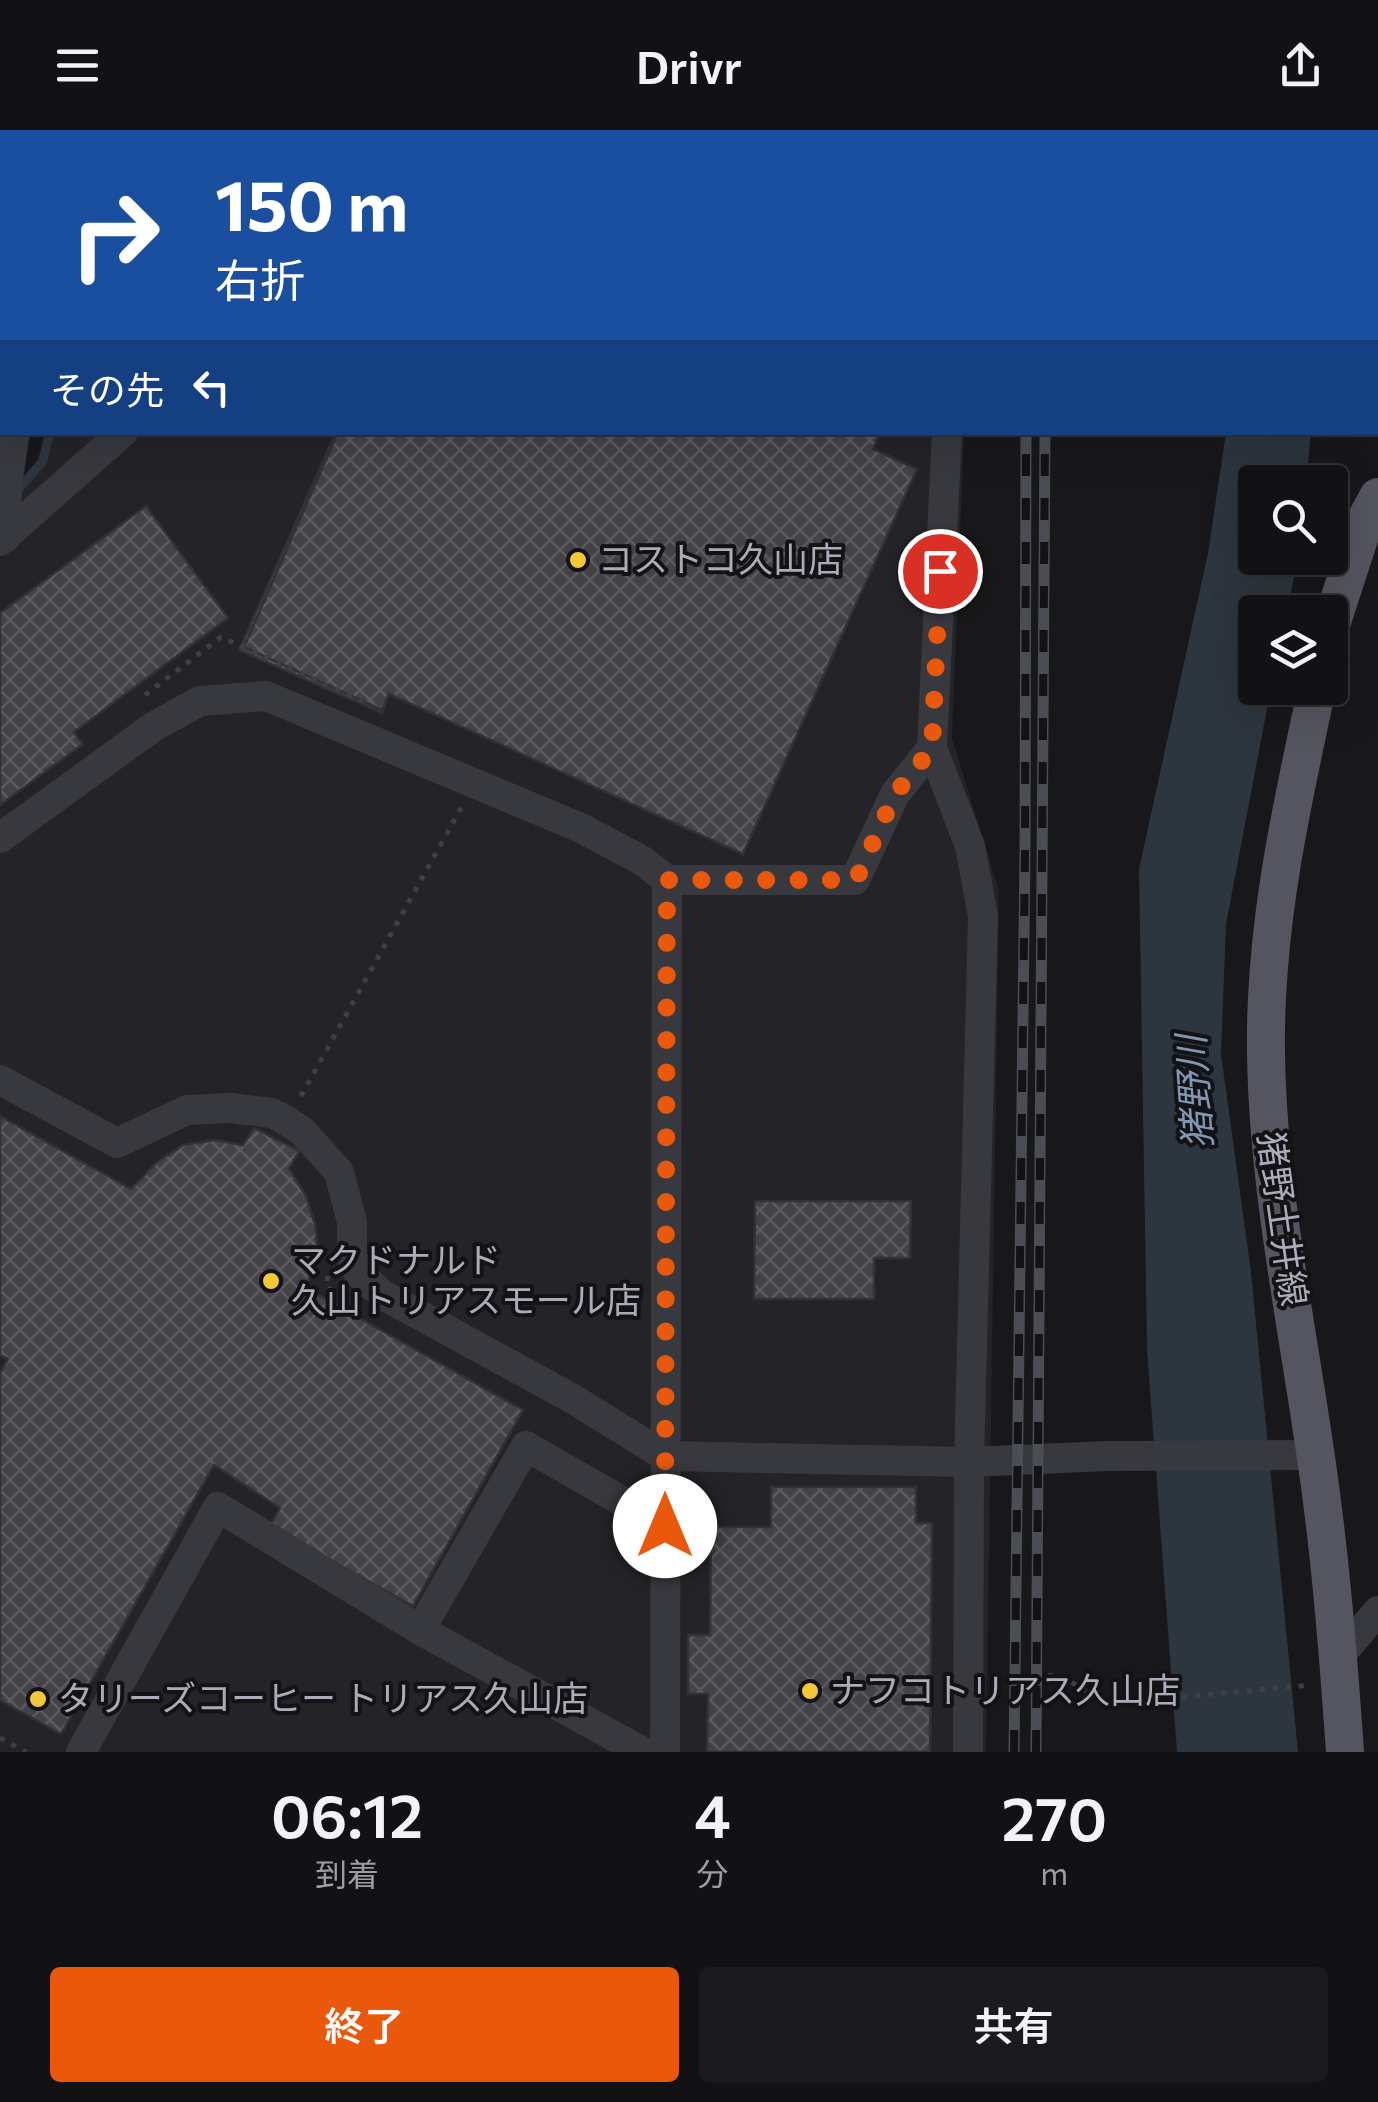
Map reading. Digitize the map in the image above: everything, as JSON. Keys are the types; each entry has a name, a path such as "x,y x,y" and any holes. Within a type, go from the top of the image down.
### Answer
{"main road":[{"path":"1341,595 1364,523 1378,497"},
{"name":"猪野土井線","path":"1313,705 1280,867 1268,973 1266,1049 1275,1189 1316,1455 1344,1752"}],"street":[{"path":"3,540 15,435"},
{"path":"3,540 120,435"},
{"path":"947,435 932,748 970,846 984,916 968,1462 968,1752"},
{"path":"0,838 153,727 200,701 266,696 581,828 643,861 667,880 856,880 895,794 932,748"},
{"path":"665,1752 667,880"},
{"path":"0,1080 117,1143 187,1110 230,1108 272,1112 302,1131 339,1172 352,1222 352,1257 360,1274 383,1295 573,1399 665,1456 968,1462 1107,1456 1316,1455"},
{"path":"420,1630 526,1446 665,1526"},
{"path":"81,1752 218,1507 420,1630 643,1752"},
{"path":"1337,1672 1378,1611"}],"path":[{"path":"293,1111 468,797"},
{"path":"326,1287 330,1264"},
{"path":"968,1679 1060,1675 1106,1704 1337,1672"},
{"path":"0,1738 26,1752"}],"shaded area":[{"path":"44,435 964,435 952,738 999,891 986,1752 0,1752 0,501 35,473"}],"water":[{"name":"猪野川","path":"1226,435 1311,435 1308,465 1238,465 1238,575 1295,575 1290,595 1238,595 1238,705 1268,705 1226,924 1221,1054 1251,1272 1298,1752 1177,1752 1147,1350 1139,869 1208,553"}],"building":[{"name":"コストコ久山店","path":"335,435 879,435 873,449 917,469 743,854 389,694 382,713 239,650"},
{"name":"コストコ久山店","path":"337,435 879,435 873,449 917,469 743,854 389,694 382,710 244,647"},
{"path":"146,506 228,618 74,732 83,744 0,805 0,613"},
{"path":"0,1116 131,1189 157,1162 183,1145 215,1140 243,1145 254,1128 299,1151 289,1169 306,1196 318,1251 306,1288 523,1410 413,1606 270,1526 280,1508 214,1465 61,1734 0,1700 0,1373 8,1359 0,1355"},
{"path":"755,1201 911,1201 910,1258 874,1258 874,1299 754,1299"},
{"path":"771,1487 916,1487 916,1523 932,1523 930,1752 707,1752 708,1694 688,1694 688,1635 710,1635 711,1527 771,1527"}],"waterway":[{"path":"15,493 43,461 49,435"}],"railway":[{"path":"1014,1752 1026,435"},
{"path":"1036,1752 1045,435"}],"place":[{"name":"コストコ久山店","path":"578,560"},
{"name":"マクドナルド 久山トリアスモール店","path":"271,1281"},
{"name":"ナフコトリアス久山店","path":"810,1691"},
{"name":"タリーズコーヒー トリアス久山店","path":"38,1699"}],"route":[{"path":"665,1526 667,880 856,880 895,794 932,748 940,571"}]}
